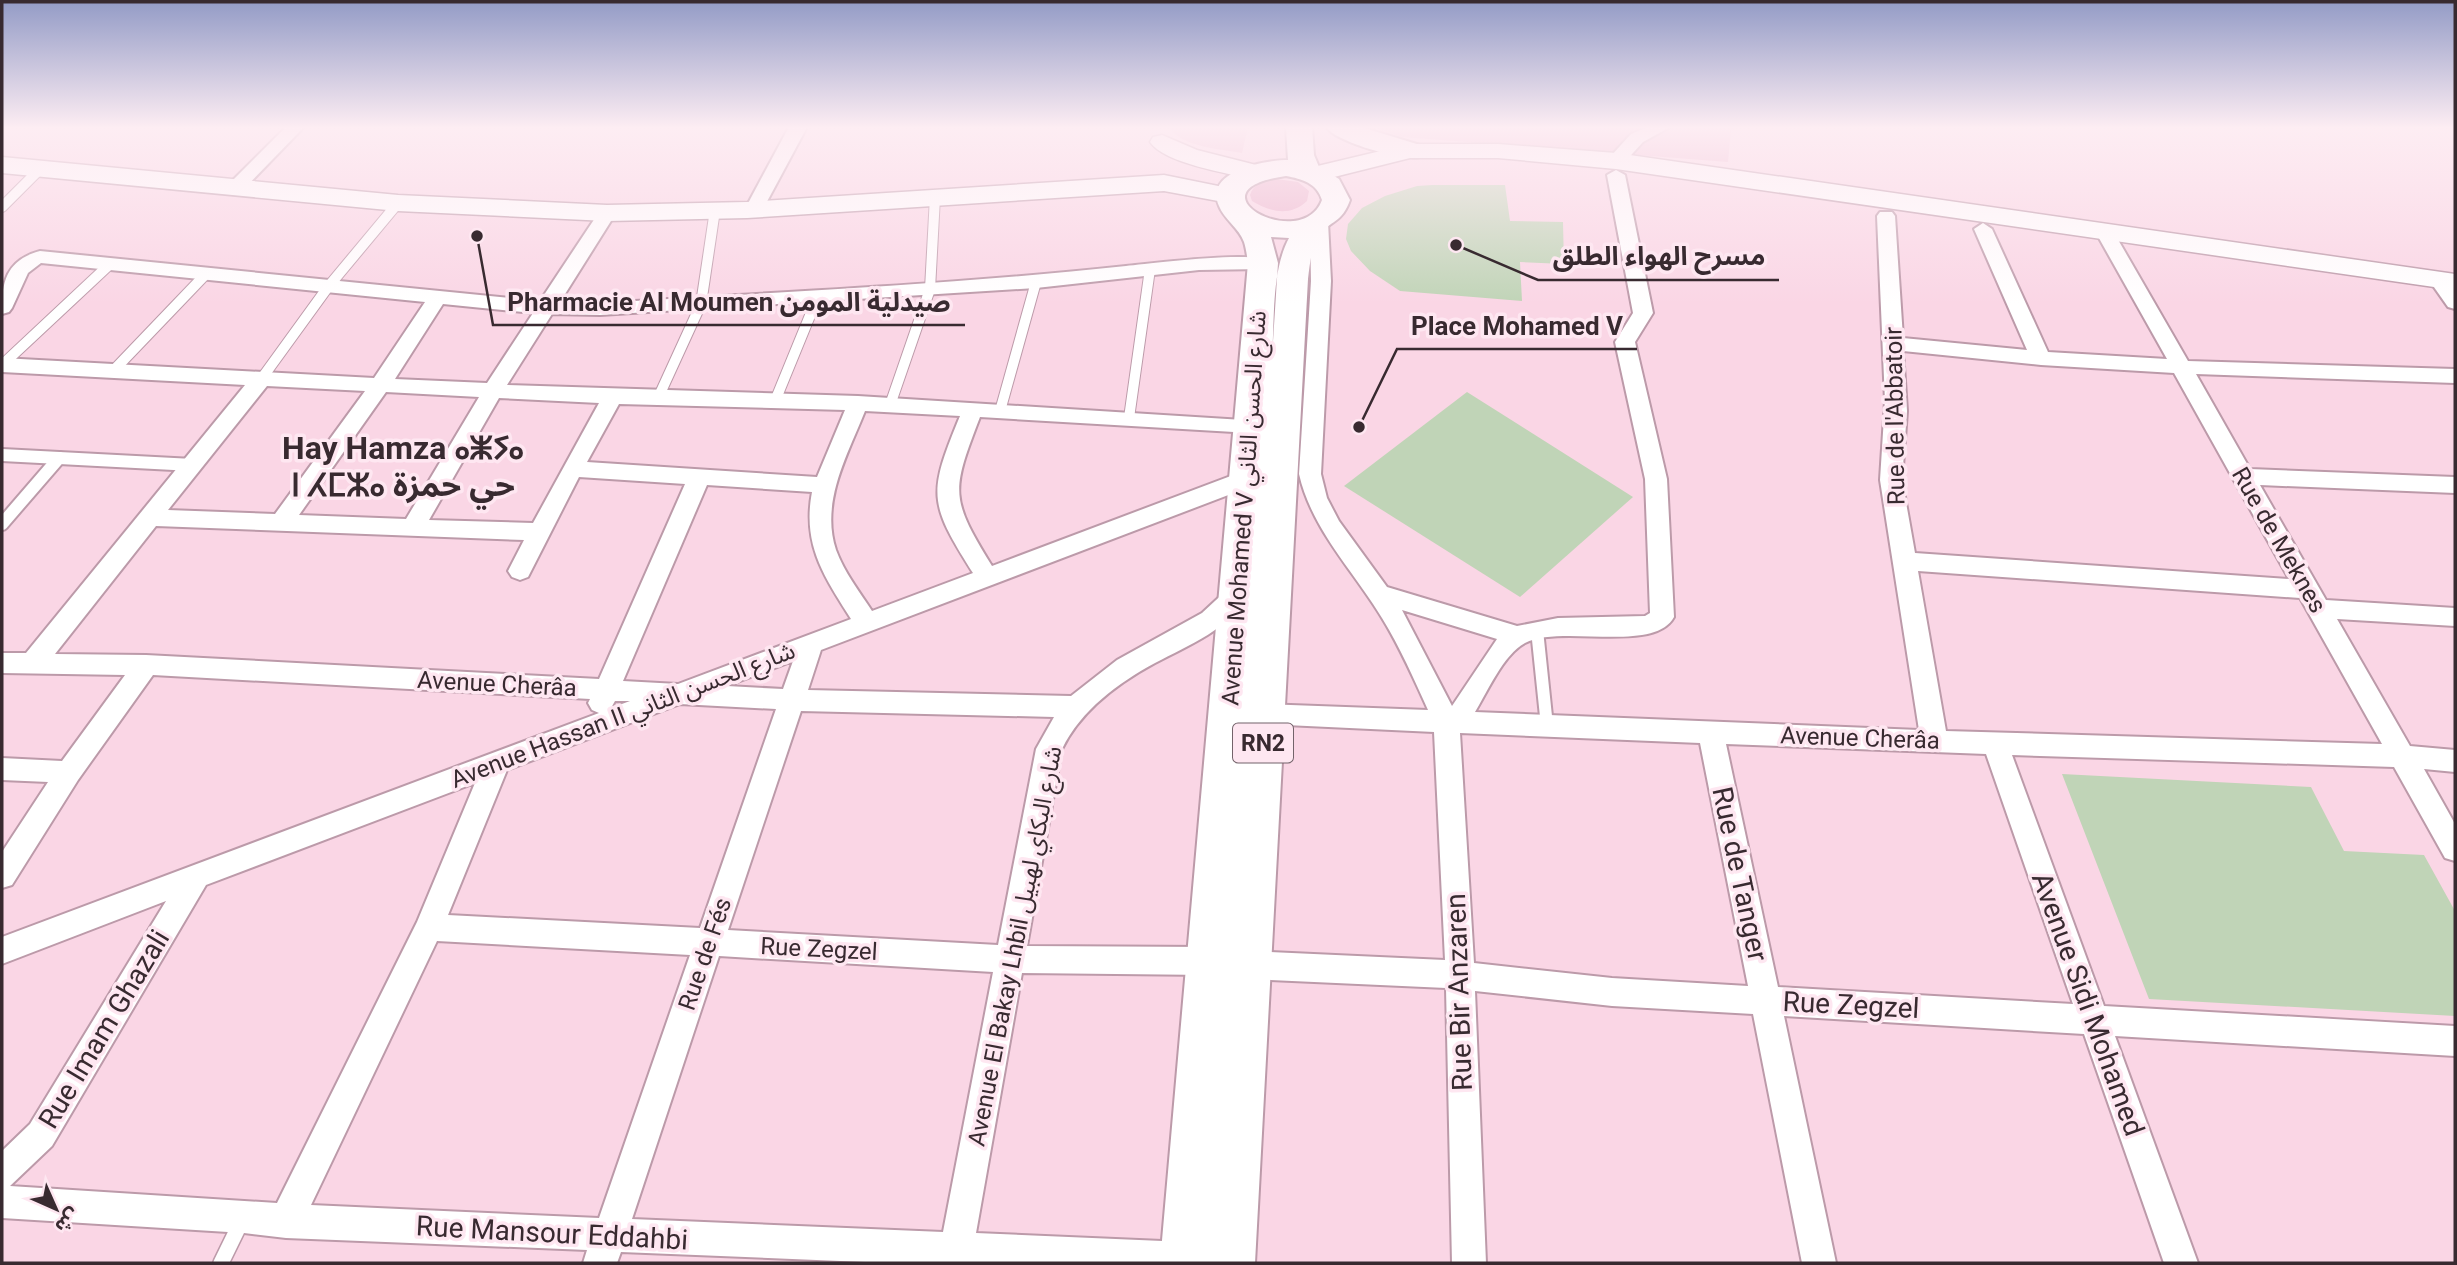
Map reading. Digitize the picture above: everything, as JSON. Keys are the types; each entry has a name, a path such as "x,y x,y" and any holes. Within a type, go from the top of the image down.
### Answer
{"highway":[{"path":"1240,186 1236,207 1254,225 1282,230 1321,218 1336,200 1330,186"},
{"name":"Avenue Mohamed V شارع الحسن الثاني","path":"1236,207 1258,240 1263,263 1237,594 1228,963 1237,1263"},
{"name":"Avenue Mohamed V شارع الحسن الثاني","path":"1186,1261 1264,714 1294,265 1302,238 1321,218"}],"main road":[{"path":"214,186 398,203 607,213 754,209 1114,186"},
{"path":"1173,186 1236,207"},
{"path":"1321,218 1359,186"},
{"path":"1717,186 1886,216 1983,229 2108,239"},
{"path":"1741,186 2451,292"}],"street":[{"path":"754,209 766,186"},
{"path":"1378,594 1527,633 1649,625 1656,622 1664,610 1656,479 1625,342 1643,313 1619,186"},
{"path":"413,527 492,392 607,213"},
{"name":"Rue de l'Abbatoir","path":"1886,216 1895,344 1897,432 1891,458 1891,480 1934,740"},
{"path":"1321,218 1321,281 1310,474 1316,498 1330,524 1378,594 1451,721 1503,650 1527,633"},
{"path":"1983,229 2041,358"},
{"name":"Rue de Meknes","path":"2108,239 2455,849"},
{"path":"2,308 22,265 40,257 204,276 548,308 618,309 1036,282 1199,264 1263,263"},
{"path":"282,522 380,385 438,297"},
{"path":"1895,344 2041,358 2181,367 2455,376"},
{"path":"2,365 492,392 858,403 1251,426"},
{"path":"33,663 262,378"},
{"path":"520,571 572,469 613,397"},
{"path":"858,403 826,485 819,523 824,548 839,580 867,623"},
{"path":"973,409 948,481 946,496 954,520 987,577"},
{"path":"572,469 826,485"},
{"path":"590,727 700,476"},
{"path":"2243,476 2455,485"},
{"name":"Avenue Hassan II شارع الحسن الثاني","path":"2,950 1244,480"},
{"path":"152,518 540,532"},
{"path":"1903,561 2313,599 2455,617"},
{"name":"Avenue El Bakay Lhbil شارع البكاي لهبيل","path":"955,1257 1049,749 1060,727 1077,707 1125,668 1214,620 1237,594"},
{"name":"Rue de Fés","path":"604,1250 811,644"},
{"name":"Avenue Cherâa","path":"2,663 146,665 792,700 1077,707"},
{"path":"2,876 69,772 146,665"},
{"name":"Avenue Cherâa","path":"1264,714 1995,744 2403,756 2455,761"},
{"name":"Rue Bir Anzaren","path":"1451,721 1469,1263"},
{"name":"Rue de Tanger","path":"1711,732 1819,1263"},
{"name":"Avenue Sidi Mohamed","path":"1995,744 2181,1263"},
{"path":"286,1222 429,927 497,762"},
{"path":"2,769 69,772"},
{"name":"Rue Imam Ghazali","path":"2,1172 41,1135 196,877"},
{"name":"Rue Zegzel","path":"429,927 1010,959 1228,963 1460,975 1612,992 2455,1041"},
{"name":"Rue Mansour Eddahbi","path":"2,1202 244,1216 604,1250 1186,1261"}],"lane":[{"path":"2,207 23,186"},
{"path":"890,405 930,289 934,197"},
{"path":"262,378 328,287 398,203"},
{"path":"658,398 701,304 715,210"},
{"path":"2,365 109,265"},
{"path":"1129,418 1150,269"},
{"path":"113,370 204,276"},
{"path":"1000,411 1036,282"},
{"path":"775,401 818,296"},
{"path":"2,455 193,465"},
{"path":"2,524 59,458"},
{"path":"1527,633 1547,726"},
{"path":"221,1263 244,1216"}],"shaded area":[{"path":"1303,186 1309,191 1307,201 1300,206 1280,211 1252,201 1250,195 1254,187"}],"building":[{"path":"1417,186 1505,186 1510,221 1563,222 1564,264 1520,262 1522,301 1400,291 1370,271 1351,251 1346,239 1348,224 1362,208 1385,196"},
{"path":"1467,392 1633,497 1520,597 1344,486"},
{"path":"2062,774 2311,787 2344,851 2424,855 2455,911 2455,1016 2149,999"}],"place":[{"name":"Pharmacie Al Moumen صيدلية المومن","path":"477,236"},
{"name":"مسرح الهواء الطلق","path":"1456,245"},
{"name":"Place Mohamed V","path":"1359,427"}],"district":[{"name":"Hay Hamza ⴰⵥⵢⴰ ⵏ ⵃⵎⵣⴰ حي حمزة","path":"403,466"}]}
